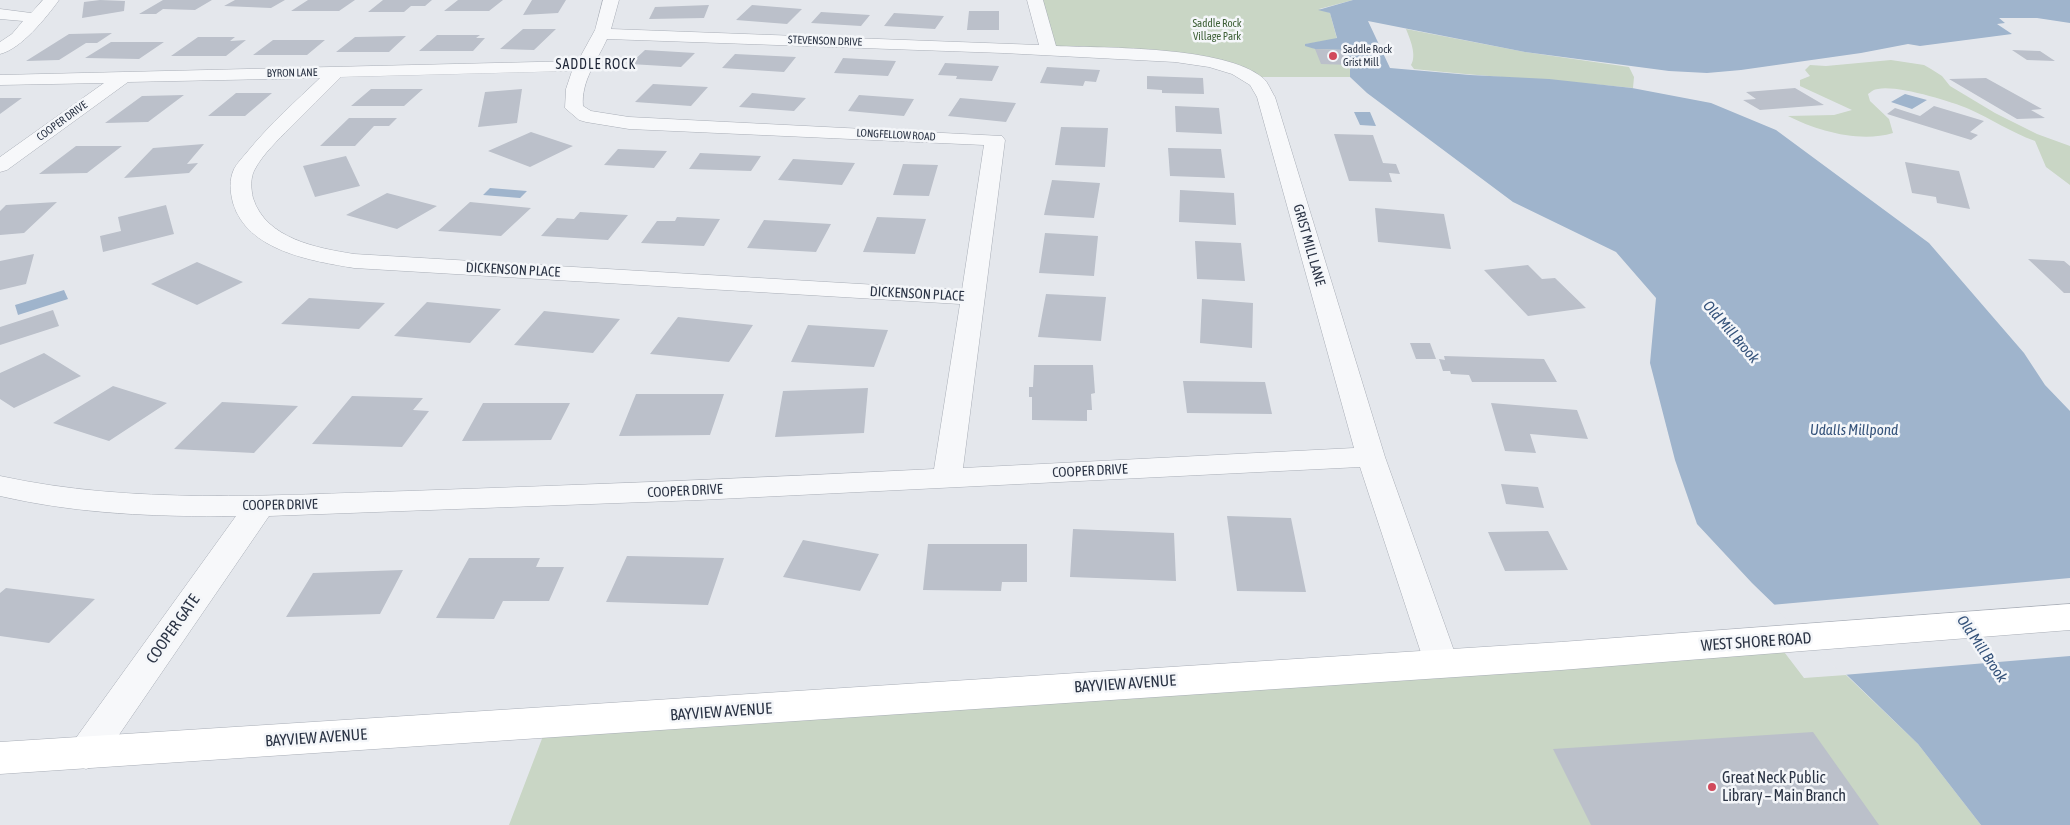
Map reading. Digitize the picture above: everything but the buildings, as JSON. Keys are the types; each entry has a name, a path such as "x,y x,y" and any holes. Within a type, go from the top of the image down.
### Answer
{"main road":[{"name":"WEST SHORE ROAD","path":"1441,662 1771,641 2070,617"},
{"name":"BAYVIEW AVENUE","path":"0,758 826,705 1441,662"}],"street":[{"path":"0,49 18,36 51,0"},
{"name":"LONGFELLOW ROAD","path":"611,0 601,34 584,66 572,99 574,108 586,116 602,120 995,140 947,479"},
{"path":"1035,0 1049,50"},
{"path":"0,14 35,18"},
{"name":"STEVENSON DRIVE","path":"601,34 1049,50"},
{"name":"GRIST MILL LANE","path":"1049,50 1175,57 1211,62 1238,70 1257,82 1266,97 1371,457 1441,662"},
{"name":"BYRON LANE","path":"0,80 584,66"},
{"name":"DICKENSON PLACE","path":"336,72 268,139 244,169 240,189 247,213 266,233 322,256 354,261 972,298"},
{"name":"COOPER DRIVE","path":"0,166 124,77"},
{"name":"COOPER DRIVE","path":"0,486 88,502 152,506 260,506 617,494 1371,457"},
{"name":"COOPER GATE","path":"86,753 260,506"}],"green space":[{"name":"Saddle Rock Village Park","path":"1035,0 1353,0 1319,9 1330,13 1337,39 1306,44 1315,49 1345,50 1350,62 1357,62 1350,67 1350,77 1252,77 1230,66 1049,50"},
{"path":"1406,29 1525,52 1629,67 1634,77 1633,88 1414,69 1411,65 1413,61 1412,47"},
{"path":"1891,60 1924,65 1942,76 1950,86 1995,113 2037,134 2070,146 2070,185 2046,167 2035,141 2017,134 1969,109 1924,94 1887,88 1875,90 1868,94 1870,101 1889,119 1893,133 1880,136 1853,136 1825,131 1788,116 1834,115 1852,110 1800,86 1800,80 1810,76 1805,70 1810,65 1826,66"},
{"path":"1775,640 1804,678 1846,675 1918,744 1981,825 509,825 548,723"}],"water":[{"name":"Udalls Millpond","path":"1353,0 2070,0 2070,23 2037,18 1999,18 2005,23 1997,24 2012,34 1920,46 1908,44 1861,53 1707,73 1669,71 1525,52 1368,21 1390,68 1549,79 1632,88 1711,103 1776,130 1929,243 2024,353 2045,385 2070,411 2070,825 1981,825 1918,744 1752,583 1697,524 1675,460 1650,363 1656,298 1616,252 1513,202 1367,93 1350,77 1350,67 1358,65 1357,62 1350,62 1345,50 1315,49 1305,46 1305,44 1337,38 1330,13 1318,10"},
{"path":"1905,94 1927,100 1912,109 1891,102"},
{"path":"1354,112 1370,112 1376,126 1360,125"},
{"path":"490,188 527,191 520,198 483,195"},
{"path":"64,290 68,299 18,315 15,305"}],"pier":[{"path":"2070,578 2070,656 1843,675 1771,605"}],"place":[{"name":"Saddle Rock Grist Mill","path":"1333,56"},
{"name":"Great Neck Public Library – Main Branch","path":"1712,787"}],"district":[{"name":"SADDLE ROCK","path":"596,65"}],"water label":[{"name":"Old Mill Brook","path":"1731,332"},
{"name":"Old Mill Brook","path":"1982,649"}]}
